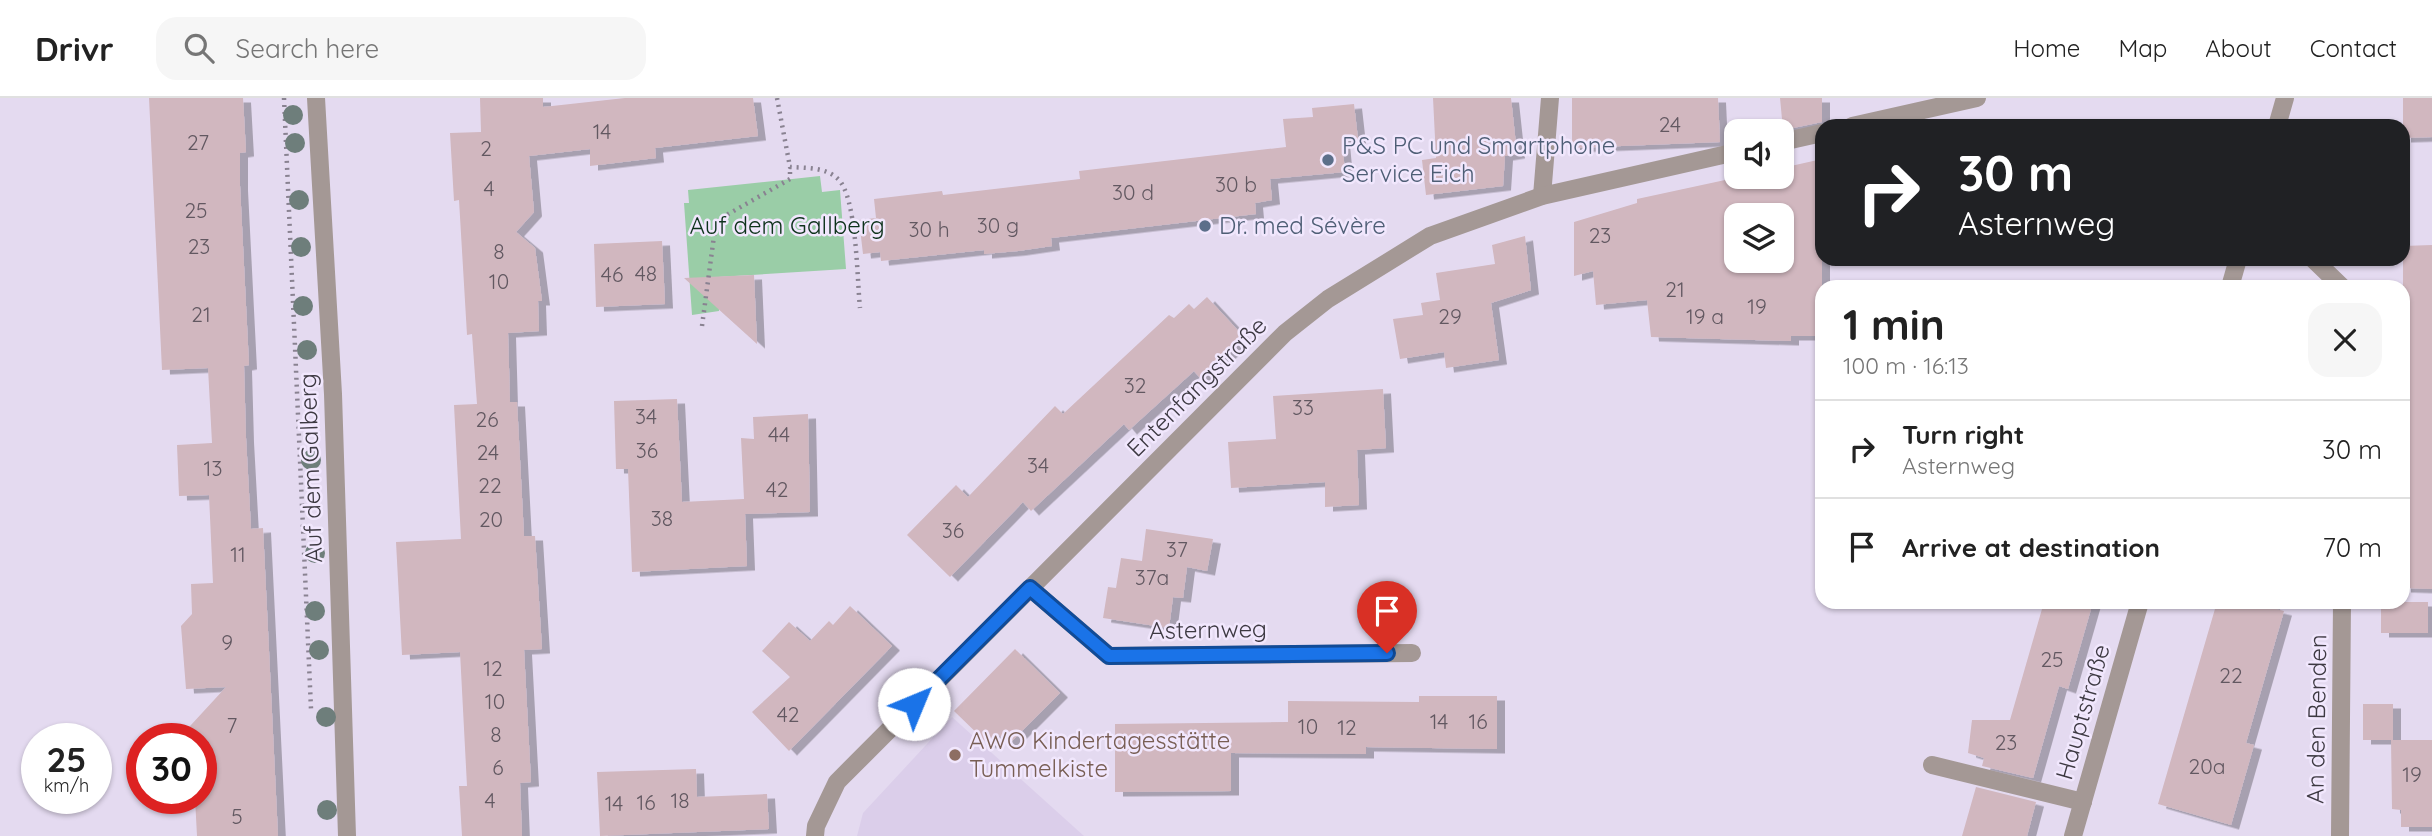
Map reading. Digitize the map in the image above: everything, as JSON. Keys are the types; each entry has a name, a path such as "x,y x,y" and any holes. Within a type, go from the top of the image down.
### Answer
{"street":[{"name":"Auf dem Galberg","path":"316,98 333,394 347,836"},
{"path":"1542,196 1550,98"},
{"path":"1883,119 1977,98"},
{"path":"2279,119 2285,98"},
{"path":"1794,139 1815,135"},
{"name":"Entenfangstraße","path":"816,836 816,826 837,782 1285,333 1328,299 1430,236 1542,196 1724,155"},
{"path":"2320,266 2335,280"},
{"name":"Asternweg","path":"1030,588 1109,656 1412,653"},
{"name":"Hauptstraße","path":"2073,836 2138,609"},
{"name":"An den Benden","path":"2340,836 2342,609"},
{"path":"1932,765 2083,802"}],"path":[{"path":"284,98 311,711"},
{"path":"702,326 716,221 790,179 777,98"},
{"path":"790,167 824,171 838,178 848,196 860,308"}],"shaded area":[{"name":"AWO Kindertagesstätte Tummelkiste","path":"952,717 1084,836 857,836 863,813"}],"green space":[{"name":"Auf dem Gallberg","path":"820,176 822,192 840,190 846,269 718,277 719,311 692,315 684,203 689,203 688,190"}],"building":[{"path":"149,98 243,98 246,152 240,153 240,186 249,365 244,366 246,438 251,529 263,528 278,836 197,836 196,814 217,814 217,723 193,723 226,687 186,689 181,626 192,614 191,584 213,583 209,495 179,496 177,445 212,443 208,368 162,370"},
{"path":"480,98 543,98 543,107 625,98 753,98 758,136 655,148 656,158 590,166 590,149 529,156 534,212 516,232 535,248 542,301 538,301 539,331 508,333 510,402 517,402 524,536 535,536 542,649 524,650 531,782 520,783 522,836 462,836 459,786 467,786 460,652 402,655 396,542 461,539 454,405 477,404 472,334 467,335 459,200 454,201 450,133 481,132"},
{"path":"1433,98 1511,98 1517,154 1505,156 1503,186 1426,195 1422,160 1436,158"},
{"path":"1572,98 1718,98 1720,142 1572,148"},
{"path":"1780,98 1822,98 1822,119 1815,119 1815,123 1794,128 1794,119 1782,119"},
{"path":"2403,98 2432,98 2432,137 2410,138 2410,119 2403,119"},
{"path":"1354,104 1358,139 1342,141 1345,172 1270,179 1272,200 1255,203 1256,214 1051,238 1052,246 1018,251 984,254 984,250 881,261 880,252 863,254 859,220 876,218 874,199 942,191 943,195 1080,179 1079,171 1286,147 1283,119 1313,117 1312,108"},
{"path":"1815,161 1815,266 1822,266 1822,280 1815,280 1815,336 1791,336 1791,341 1651,337 1647,300 1596,305 1593,271 1574,276 1574,222 1637,203 1637,199 1724,180 1724,189 1794,189 1794,165"},
{"path":"1525,236 1531,290 1491,303 1499,360 1446,368 1444,352 1400,359 1393,319 1423,315 1421,303 1440,300 1436,273 1495,264 1492,245"},
{"path":"662,241 665,304 596,307 594,244"},
{"path":"2432,245 2432,589 2410,588 2410,280 2403,280 2403,266 2410,266 2410,246"},
{"path":"754,275 757,344 684,278"},
{"path":"1207,297 1245,338 1201,379 1194,371 1129,430 1124,424 1031,511 1023,502 950,577 907,535 956,485 968,497 1055,406 1063,414 1169,315 1174,318 1189,304 1194,309"},
{"path":"1383,389 1386,448 1357,450 1359,505 1325,507 1325,482 1231,488 1228,442 1276,439 1273,396"},
{"path":"677,399 682,502 744,499 741,438 754,439 753,417 808,414 810,512 745,514 747,566 632,572 628,469 616,469 614,401"},
{"path":"1146,529 1213,539 1207,571 1187,567 1183,598 1173,597 1169,628 1103,618 1108,587 1116,588 1121,558 1142,561"},
{"path":"2410,602 2428,602 2428,633 2381,633 2381,609 2410,609"},
{"path":"850,606 892,646 789,751 752,712 790,677 762,651 789,622 810,641 829,621 833,625"},
{"path":"2042,609 2091,609 2068,689 2059,686 2033,778 1982,766 1984,758 1968,753 1972,720 2010,720"},
{"path":"2215,609 2284,611 2246,743 2254,745 2231,825 2158,804"},
{"path":"1015,649 1060,693 1009,744 998,734 988,744 954,711"},
{"path":"1419,696 1497,696 1497,749 1366,747 1366,754 1231,753 1231,791 1115,792 1115,724 1288,722 1288,701 1419,702"},
{"path":"2363,704 2393,704 2393,740 2363,740"},
{"path":"2391,740 2432,740 2432,827 2401,827 2401,810 2392,809"},
{"path":"696,769 697,797 767,794 769,829 600,836 597,772"},
{"path":"1976,787 2036,802 2027,836 1962,836"}],"place":[{"name":"P&S PC und Smartphone Service Eich","path":"1328,160"},
{"name":"Dr. med Sévère","path":"1205,226"},
{"name":"AWO Kindertagesstätte Tummelkiste","path":"955,755"}],"route":[{"path":"914,704 1030,588 1109,656 1387,653"}]}
